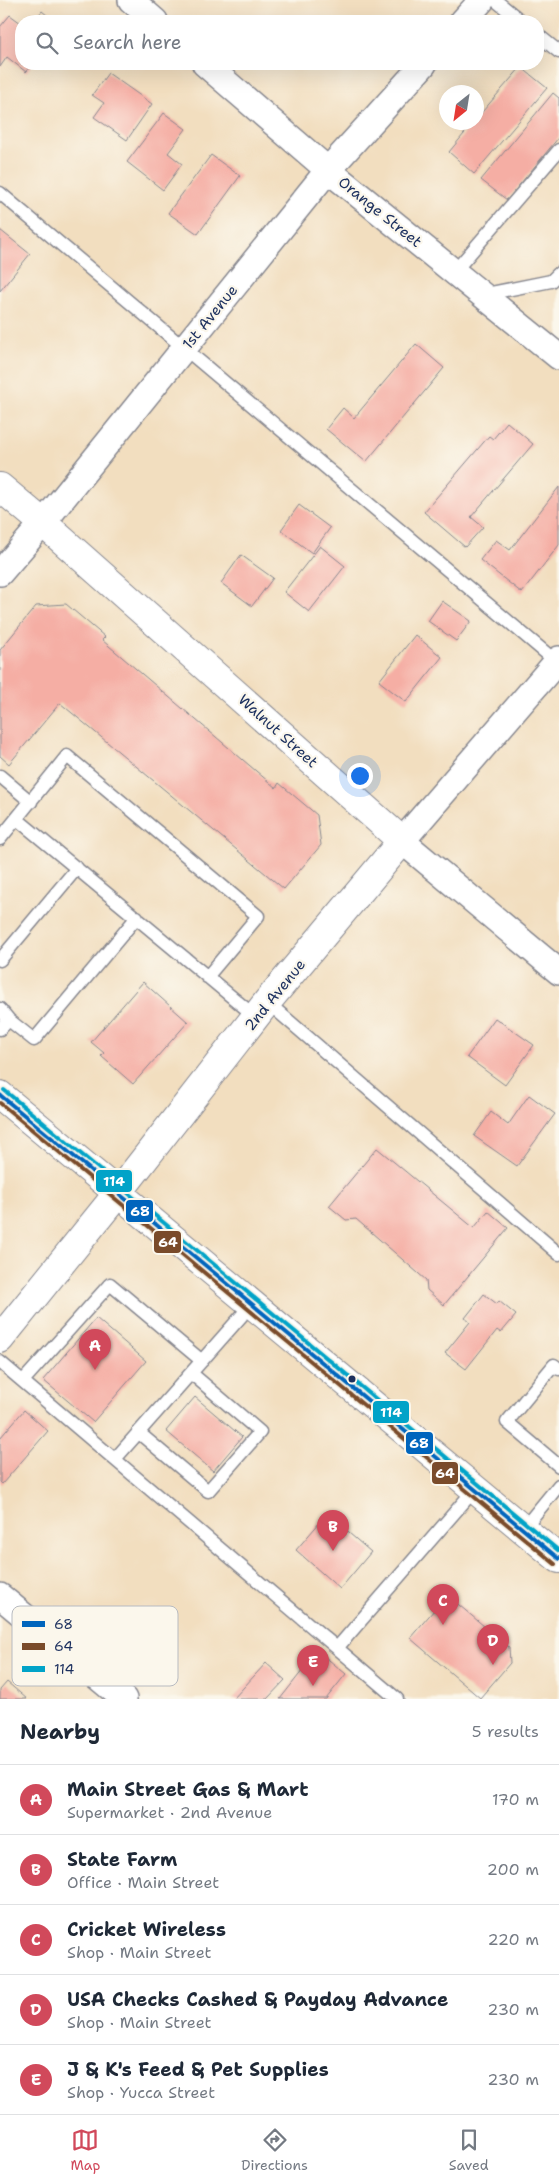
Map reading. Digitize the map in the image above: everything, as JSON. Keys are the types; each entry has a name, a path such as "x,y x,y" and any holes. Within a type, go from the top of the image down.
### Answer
{"main road":[{"name":"Walnut Street","path":"0,487 402,841"},
{"name":"2nd Avenue","path":"0,1339 118,1194 262,1010 402,841"},
{"path":"0,1095 559,1559"}],"street":[{"path":"131,0 148,15"},
{"path":"468,15 482,0"},
{"name":"Orange Street","path":"212,70 328,170 559,357"},
{"name":"1st Avenue","path":"0,573 43,523 328,170 419,70"},
{"name":"2nd Avenue","path":"402,841 558,661"},
{"name":"Walnut Street","path":"402,841 559,972"},
{"path":"0,1596 12,1606"},
{"path":"108,1686 124,1699"}],"lane":[{"path":"495,0 514,15"},
{"path":"544,40 559,52"},
{"path":"454,272 559,150"},
{"path":"0,193 558,661"},
{"path":"481,295 551,281 559,273"},
{"path":"0,839 67,756 258,916 207,977"},
{"path":"0,776 31,802"},
{"path":"17,820 207,977 262,1010 559,1254"},
{"path":"0,960 77,868"},
{"path":"0,1009 9,1020 34,1040 137,918"},
{"path":"0,1030 9,1020"},
{"path":"23,1381 110,1284 202,1362"},
{"path":"115,1459 252,1304"},
{"path":"0,1362 396,1699"},
{"path":"557,1365 506,1422 559,1466"},
{"path":"138,1432 208,1492 260,1432 191,1373"},
{"path":"523,1529 559,1486"},
{"path":"337,1648 475,1489"}],"building":[{"path":"42,11 47,15 39,15"},
{"path":"10,15 15,19 15,63 7,57 0,67 0,27"},
{"path":"518,70 525,70 547,88 474,174 449,152 467,130 484,130 484,110"},
{"path":"108,73 152,104 127,140 94,117 104,103 92,95"},
{"path":"553,93 559,98 559,137 507,200 481,180"},
{"path":"164,113 186,129 168,153 182,164 163,190 127,162"},
{"path":"211,155 240,176 198,234 168,213"},
{"path":"0,230 30,254 0,291"},
{"path":"416,344 444,368 366,462 326,429 343,408 354,418"},
{"path":"507,422 533,444 471,517 483,527 465,547 424,512 489,436 493,439"},
{"path":"559,487 559,545 522,593 480,560 496,540 510,550"},
{"path":"299,505 330,528 312,553 281,530"},
{"path":"320,546 345,566 309,612 284,592"},
{"path":"241,555 273,578 252,606 221,583"},
{"path":"442,601 471,621 456,641 428,621"},
{"path":"66,604 105,637 102,640 276,788 279,783 317,815 321,845 284,889 60,703 9,764 0,756 0,650 36,606"},
{"path":"415,635 442,657 406,702 379,681"},
{"path":"143,982 188,1022 133,1084 101,1056 104,1053 91,1042"},
{"path":"495,1018 534,1045 505,1085 467,1057"},
{"path":"529,1095 555,1114 517,1166 474,1136 491,1112 508,1125"},
{"path":"377,1148 474,1228 488,1211 508,1228 444,1305 427,1290 426,1280 356,1219 346,1220 329,1206"},
{"path":"484,1294 497,1304 499,1301 516,1315 501,1333 497,1330 466,1369 445,1353 470,1322 465,1318"},
{"path":"96,1318 146,1361 93,1422 43,1380"},
{"path":"195,1397 242,1437 213,1471 166,1431"},
{"path":"24,1410 48,1431 2,1484 0,1482 0,1438"},
{"path":"327,1514 371,1552 340,1589 296,1550"},
{"path":"447,1595 509,1647 510,1663 480,1698 410,1638"},
{"path":"318,1651 346,1674 326,1699 280,1699"},
{"path":"266,1663 285,1680 267,1699 233,1699"},
{"path":"7,1682 27,1699 0,1699 0,1690"}],"transit line":[{"name":"114","path":"4,1090 559,1551"},
{"name":"68","path":"0,1095 559,1559"},
{"name":"64","path":"0,1103 555,1564"}],"place":[{"name":"Main Street Gas & Mart","path":"95,1370"},
{"name":"State Farm","path":"333,1551"},
{"name":"Cricket Wireless","path":"443,1625"},
{"name":"USA Checks Cashed & Payday Advance","path":"493,1665"},
{"name":"J & K's Feed & Pet Supplies","path":"313,1686"}]}
